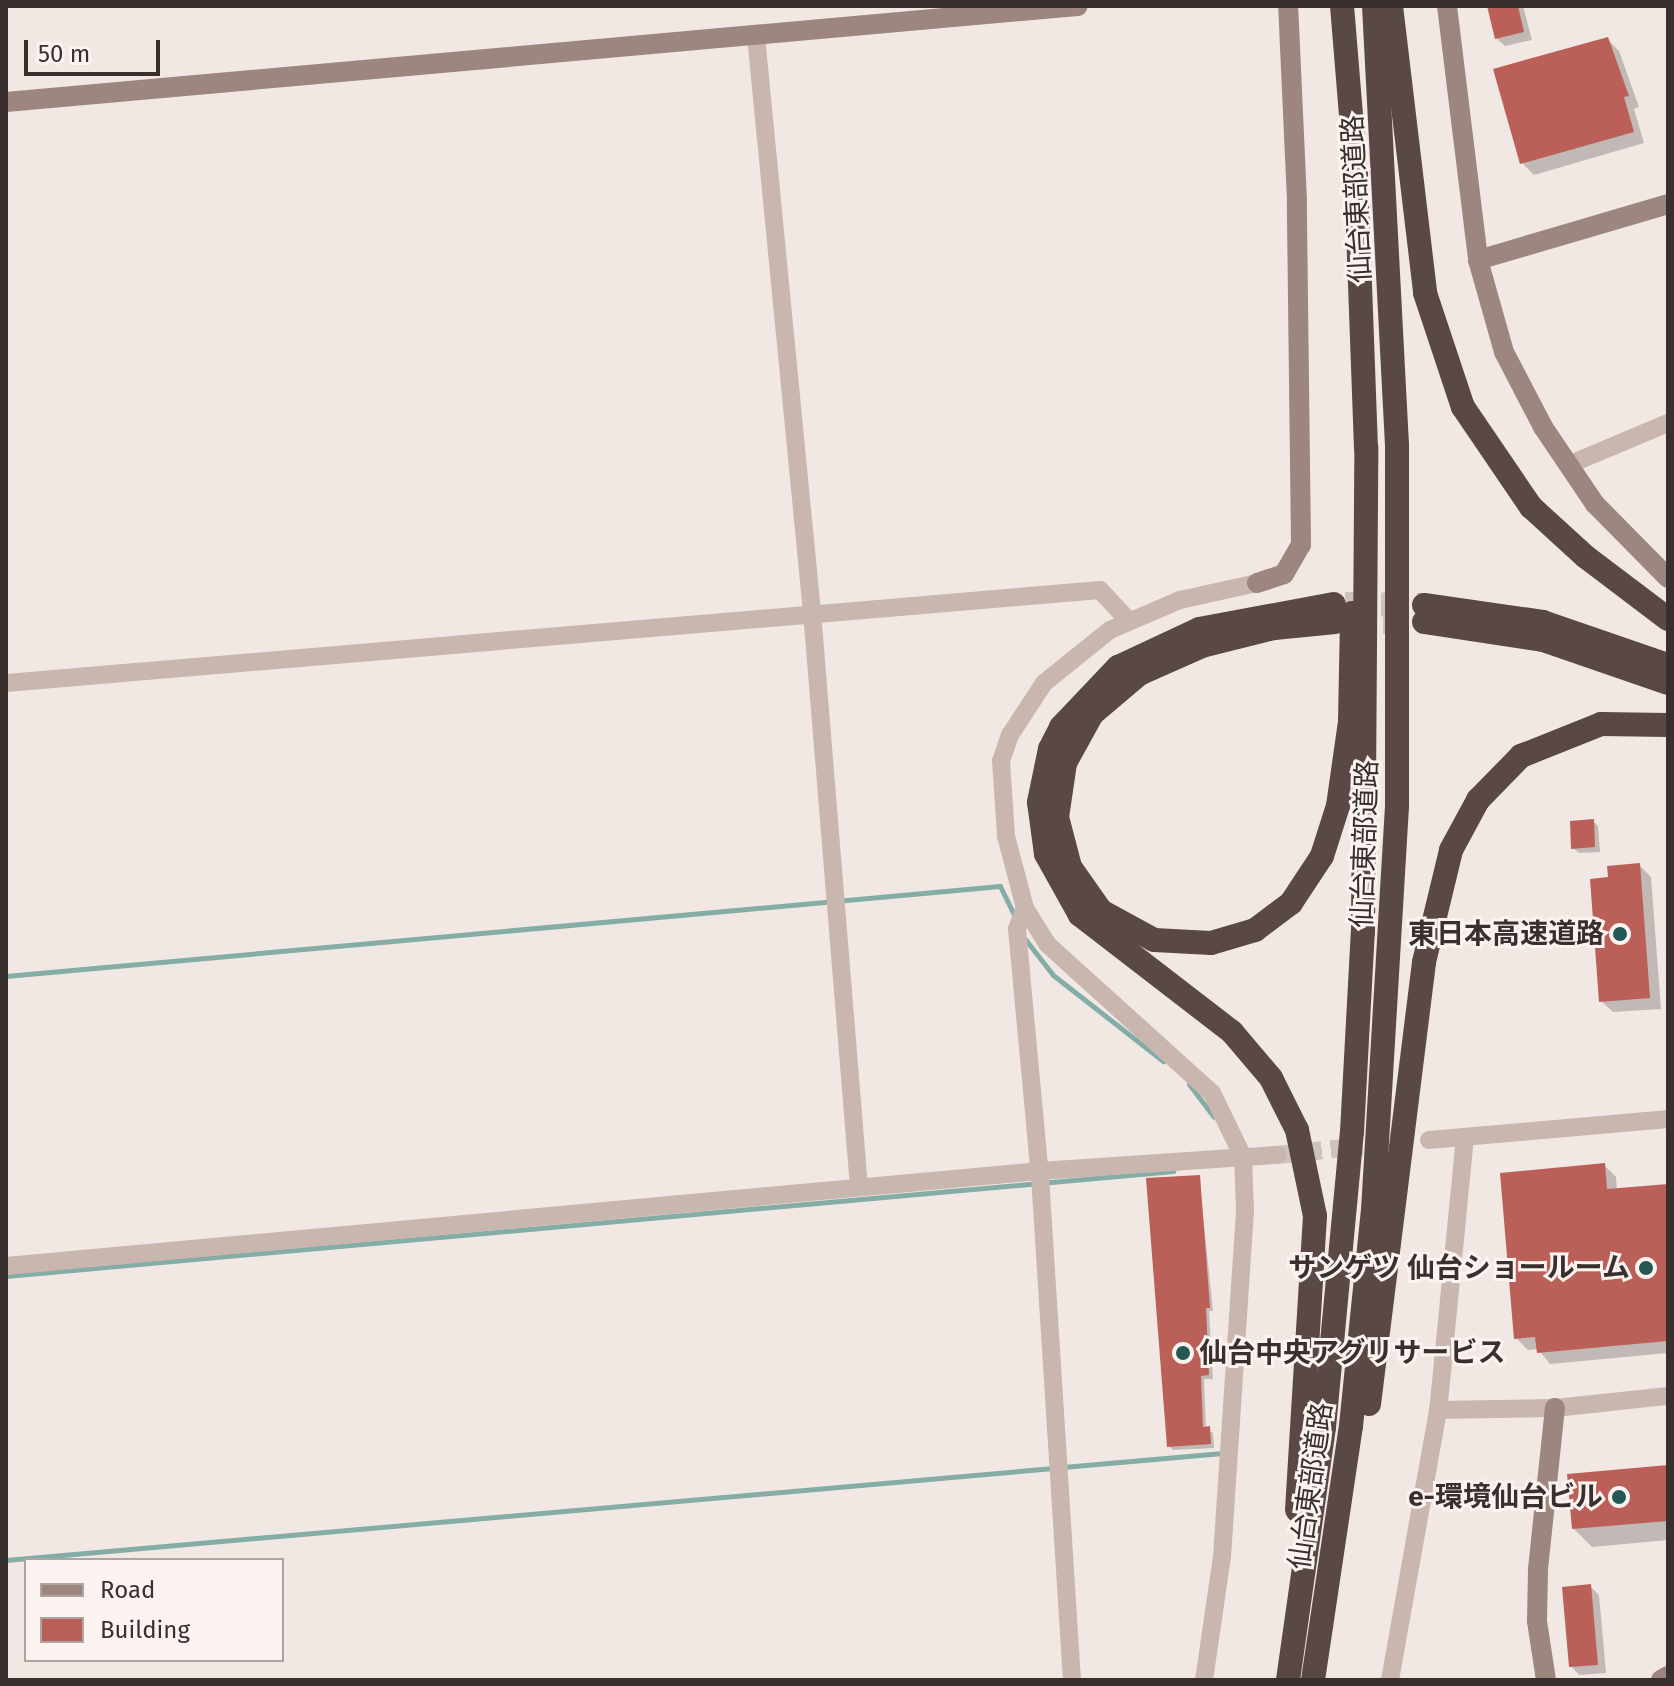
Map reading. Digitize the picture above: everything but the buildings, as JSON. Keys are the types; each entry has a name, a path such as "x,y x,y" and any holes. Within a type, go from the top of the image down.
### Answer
{"highway":[{"name":"仙台東部道路","path":"1288,1680 1333,1332 1363,932 1369,639 1363,307 1342,6"},
{"name":"仙台東部道路","path":"1313,1680 1333,1550 1379,1137 1398,791 1397,445 1374,6"},
{"path":"1391,6 1425,293 1463,407 1531,507 1586,557 1668,619"},
{"path":"1279,1680 1315,1271 1315,1216 1307,1157 1285,1101 1253,1054 1206,1010 1080,915 1046,854 1039,802 1050,749 1061,727 1118,667 1199,629 1335,613 1202,646 1139,674 1092,714 1065,763 1057,817 1070,867 1101,911 1154,940 1211,943 1236,938 1291,903 1322,856 1338,806 1350,722 1353,450 1363,307"},
{"path":"1668,665 1543,622 1424,614 1543,640 1668,683"},
{"path":"1333,1550 1366,1427 1424,962 1451,850 1478,800 1521,756 1601,724 1668,725"}],"street":[{"path":"6,102 1078,6"},
{"path":"1072,1680 1021,918 1006,836 1001,761 1010,735 1044,683 1127,619 1180,600 1284,574 1301,545 1297,201 1288,6"},
{"path":"1447,6 1478,260 1504,352 1568,465 1595,504 1668,578"},
{"path":"756,36 812,612 859,1187"},
{"path":"1478,260 1668,204"},
{"path":"1568,465 1668,423"},
{"path":"6,683 812,612 1100,590 1127,619"},
{"path":"1021,918 1212,1093 1243,1157 1245,1210 1222,1557 1204,1680"},
{"path":"1429,1140 1668,1119"},
{"path":"1390,1680 1438,1410 1465,1137"},
{"path":"6,1266 859,1187 1040,1179 1277,1155"},
{"path":"1438,1410 1555,1408 1668,1396"},
{"path":"1546,1680 1537,1621 1538,1569 1555,1408"},
{"path":"1661,1680 1668,1676"}],"waterway":[{"path":"6,976 1000,886 1016,919"},
{"path":"1025,939 1053,975 1163,1061"},
{"path":"1189,1084 1214,1117"},
{"path":"6,1276 1173,1171"},
{"path":"1063,1467 1222,1453"},
{"path":"29,1558 1054,1468"},
{"path":"6,1560 24,1558"}],"tunnel":[{"path":"1345,604 1424,605"},
{"path":"1347,622 1424,622"},
{"path":"1277,1155 1363,1146"}],"place":[{"name":"東日本高速道路","path":"1620,934"},
{"name":"サンゲツ 仙台ショールーム","path":"1646,1268"},
{"name":"仙台中央アグリサービス","path":"1183,1353"},
{"name":"e-環境仙台ビル","path":"1619,1497"}]}
